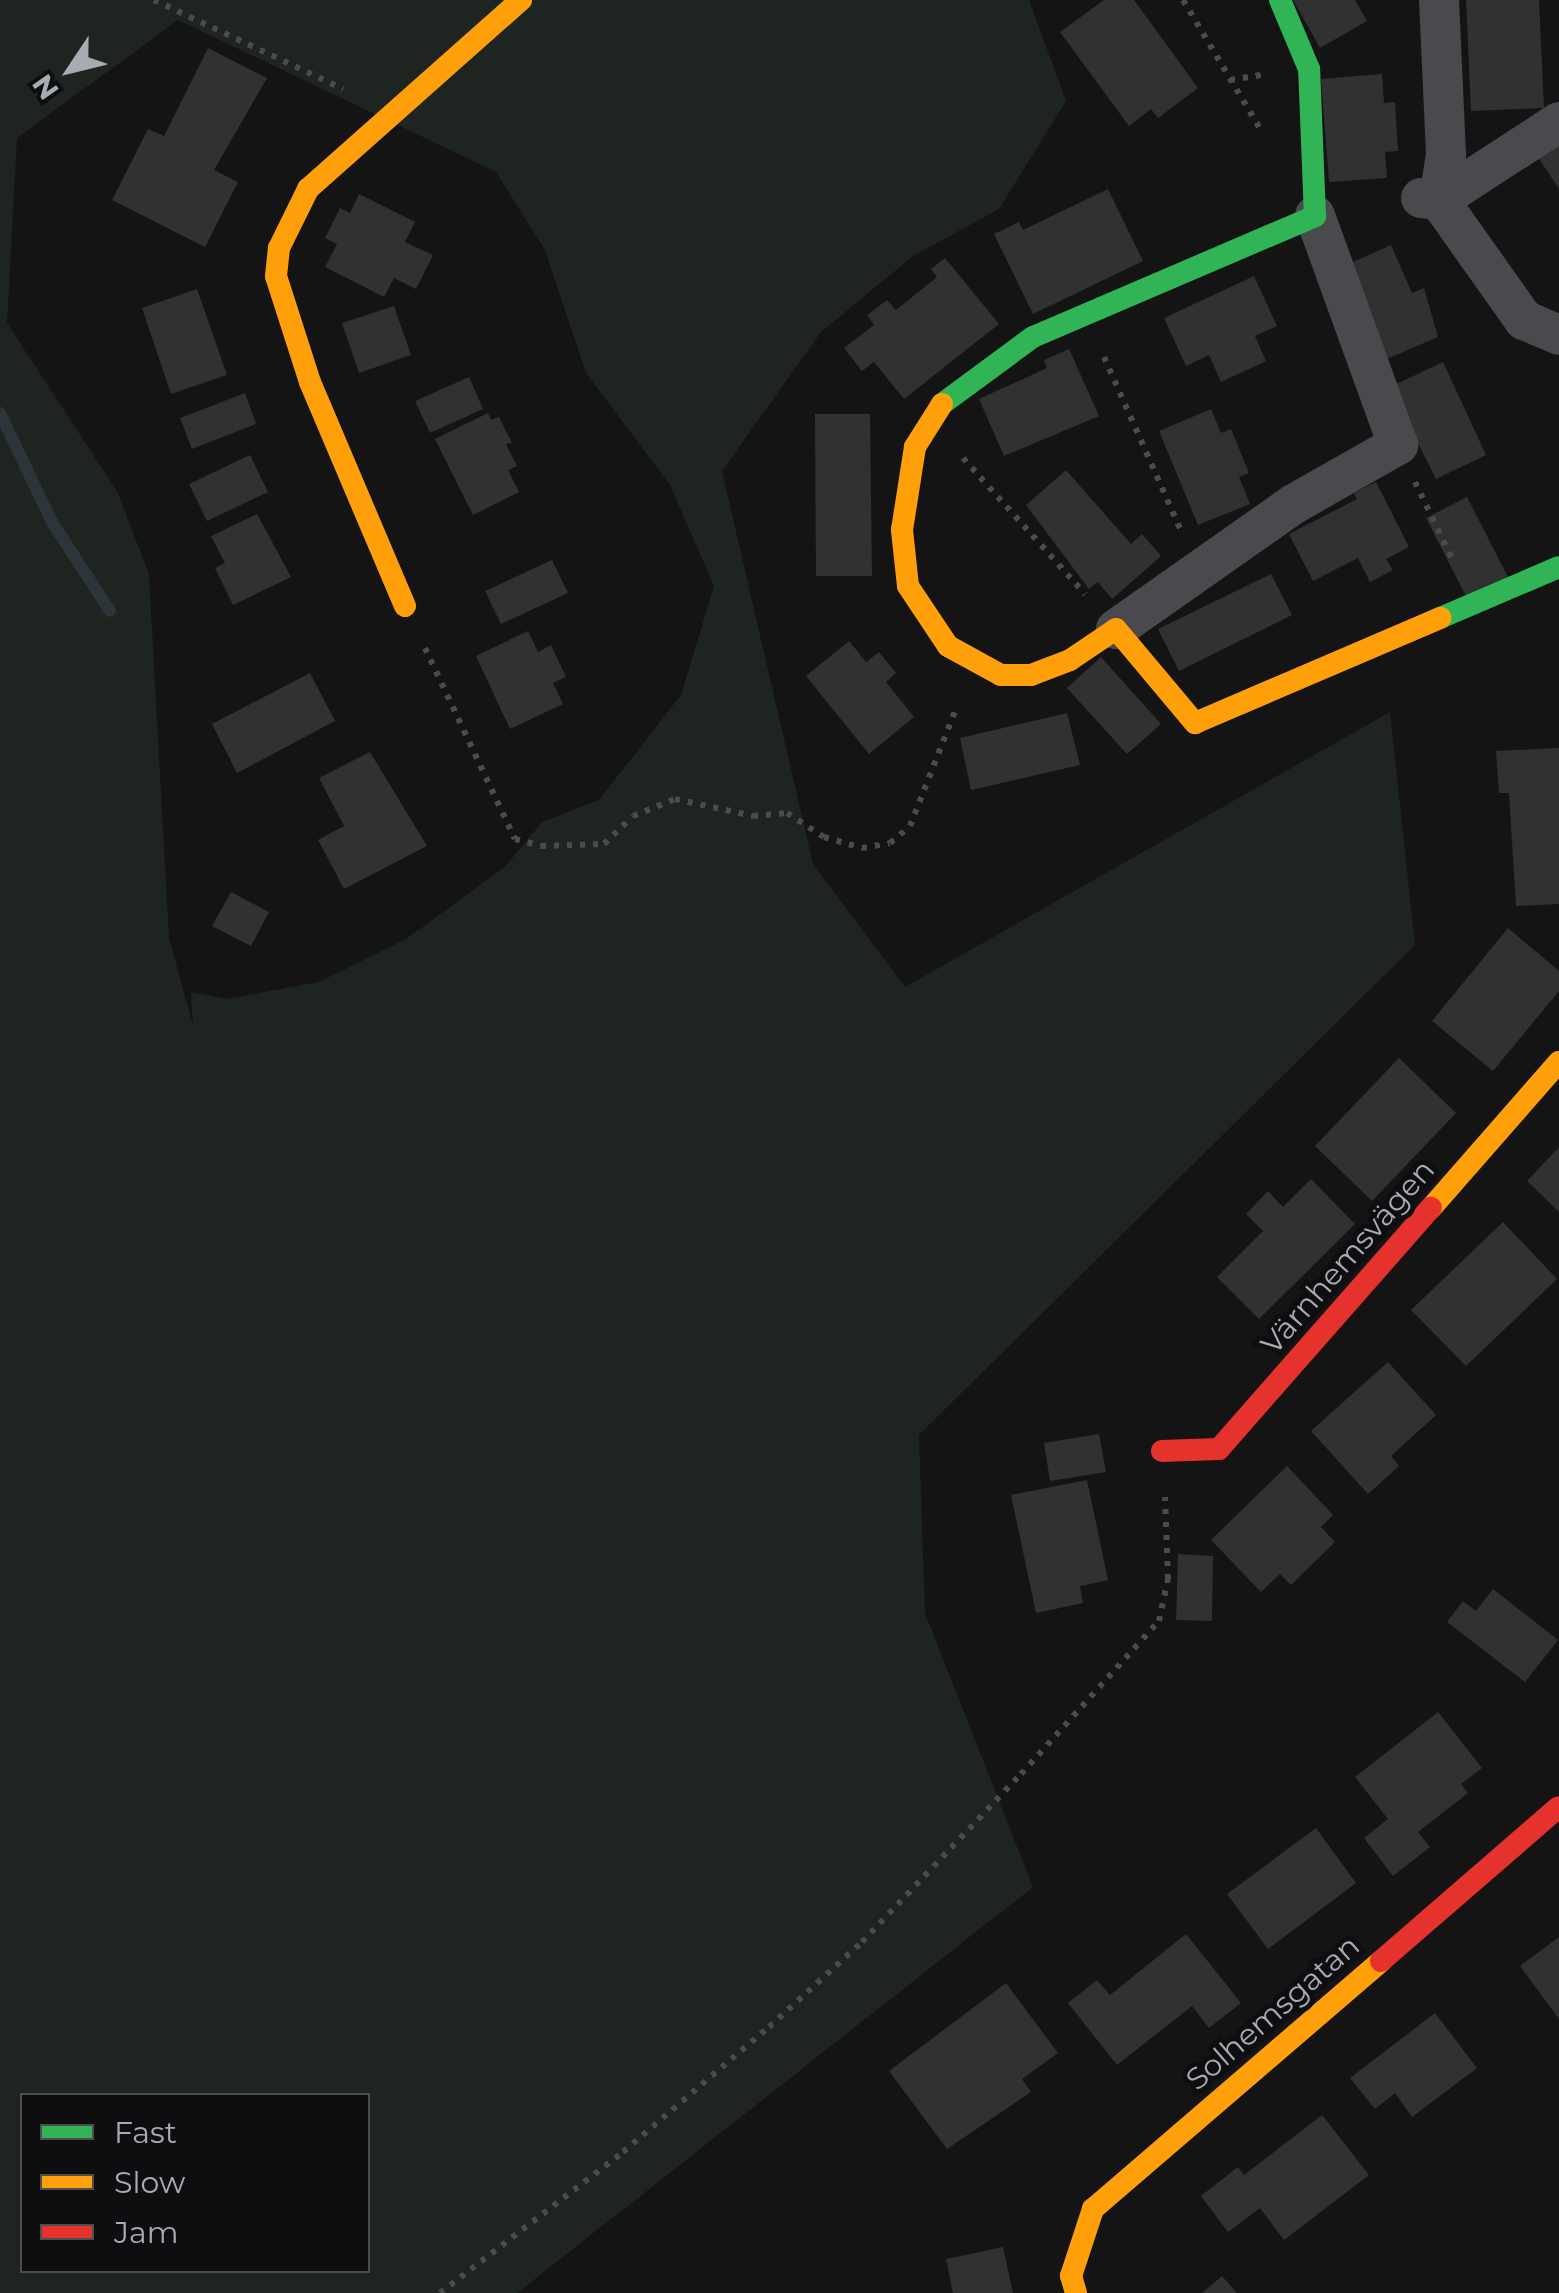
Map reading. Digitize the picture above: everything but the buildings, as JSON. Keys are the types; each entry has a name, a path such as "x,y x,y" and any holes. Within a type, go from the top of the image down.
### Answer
{"street":[{"path":"405,606 310,382 276,276 288,222 308,189 382,117 521,0"},
{"path":"1280,0 1309,69 1315,216 1398,445 1294,504 1200,575 1070,660 1031,674 1001,675 948,646 922,616 908,586 902,530 915,447 928,419 998,356 1315,216"},
{"path":"1430,199 1446,154 1439,0"},
{"path":"1430,199 1559,122"},
{"path":"1430,199 1524,320 1559,335"},
{"path":"1116,628 1195,724 1559,567"},
{"name":"Värnhemsvägen","path":"1162,1451 1219,1449 1559,1062"},
{"name":"Solhemsgatan","path":"1076,2293 1071,2276 1093,2209 1559,1806"}],"path":[{"path":"154,0 333,83 382,117"},
{"path":"1183,0 1268,140"},
{"path":"1086,314 1200,575"},
{"path":"928,419 1116,628"},
{"path":"1398,445 1472,602"},
{"path":"405,606 515,840 541,846 604,844 633,816 674,800 752,816 787,813 824,838 862,848 890,843 910,826 941,735 979,664"},
{"path":"440,2293 623,2152 862,1942 1158,1621 1168,1580 1162,1451"}],"shaded area":[{"path":"0,0 1029,0 1066,101 999,209 913,256 821,332 722,471 813,864 905,987 1390,712 1415,945 919,1435 925,1613 1033,1887 517,2293 0,2293","holes":["178,20 496,172 545,250 586,373 670,485 714,586 681,695 599,800 542,822 505,867 406,939 319,982 227,999 191,992 193,1025 169,938 149,574 117,491 7,323 17,138"]}],"waterway":[{"path":"0,413 52,522 110,611"}],"traffic: fast":[{"path":"942,404 1033,337 1315,216 1309,69 1280,0"},
{"path":"1440,618 1559,567"}],"traffic: slow":[{"path":"405,606 310,382 276,276 279,248 308,189 521,0"},
{"path":"942,404 915,447 902,530 908,586 948,646 1001,675 1031,675 1070,660 1116,629 1195,723 1440,618"},
{"path":"1431,1208 1559,1062"},
{"path":"1076,2293 1071,2276 1093,2209 1381,1961"}],"traffic: jam":[{"path":"1162,1451 1219,1449 1431,1208"},
{"path":"1381,1961 1559,1807"}]}
